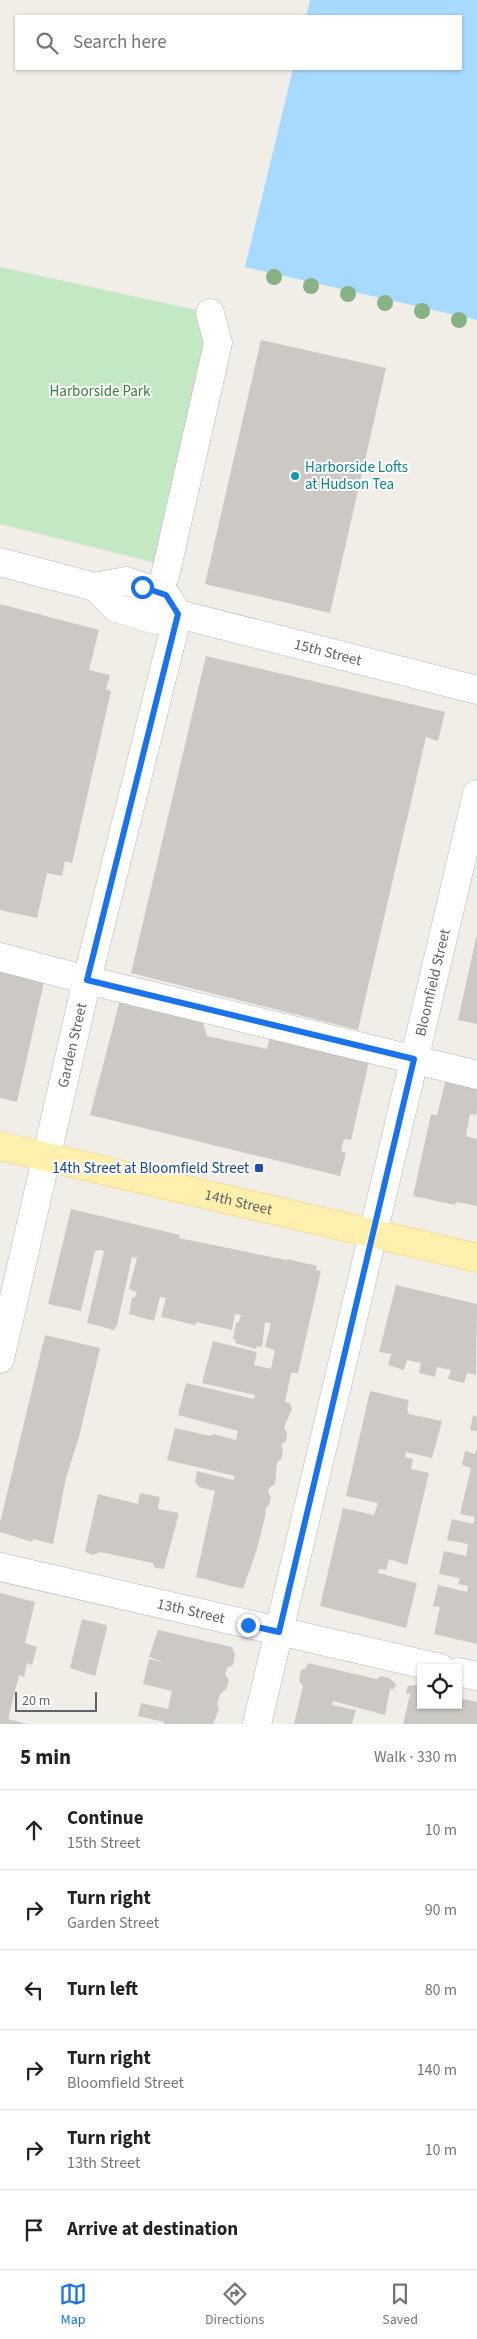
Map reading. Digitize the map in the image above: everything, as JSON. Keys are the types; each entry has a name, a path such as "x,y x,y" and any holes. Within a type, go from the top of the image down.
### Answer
{"main road":[{"name":"14th Street","path":"0,1146 477,1258"}],"street":[{"path":"165,576 218,343 210,313"},
{"path":"0,562 95,587 126,581 166,595 178,614"},
{"name":"15th Street","path":"178,614 477,690"},
{"name":"Garden Street","path":"0,1358 87,980 178,614"},
{"name":"Bloomfield Street","path":"258,1724 372,1233 477,794"},
{"path":"0,957 477,1075"},
{"name":"13th Street","path":"0,1568 422,1664"},
{"path":"462,1673 477,1676"}],"green space":[{"name":"Harborside Park","path":"0,267 210,313 217,345 156,563 0,524"}],"water":[{"path":"310,0 477,0 477,320 245,267 293,70 462,70 462,15 306,15"}],"building":[{"name":"Harborside Lofts at Hudson Tea","path":"261,340 386,368 330,613 205,584"},
{"path":"0,604 99,630 89,670 110,675 106,689 111,691 72,863 65,861 62,876 47,873 37,918 0,910"},
{"path":"206,656 445,712 438,741 426,737 358,1030 131,973"},
{"path":"477,938 477,1024 458,1020"},
{"path":"0,972 44,982 17,1102 0,1098"},
{"path":"120,1000 202,1019 207,1036 267,1049 271,1033 370,1057 351,1140 344,1139 341,1151 346,1153 340,1176 90,1115"},
{"path":"446,1079 477,1086 476,1115 470,1114 466,1136 477,1139 477,1206 456,1202 455,1205 413,1196 431,1114 437,1115"},
{"path":"71,1209 180,1235 179,1238 286,1260 286,1264 287,1259 317,1266 316,1270 321,1271 298,1373 291,1373 285,1402 290,1403 292,1409 284,1427 287,1433 286,1441 281,1445 283,1451 281,1459 277,1462 275,1484 269,1488 268,1492 271,1497 269,1505 265,1509 266,1513 257,1549 243,1589 196,1577 215,1491 199,1487 195,1482 197,1471 233,1480 235,1476 167,1460 175,1428 210,1436 214,1434 236,1440 238,1431 178,1415 186,1383 254,1399 255,1395 202,1383 213,1341 257,1352 254,1365 271,1369 275,1350 265,1347 271,1324 265,1322 262,1347 257,1346 256,1349 235,1343 236,1340 233,1339 236,1323 239,1322 241,1315 235,1314 232,1330 196,1322 195,1325 161,1317 166,1298 160,1297 154,1321 129,1314 132,1298 135,1297 137,1292 129,1289 137,1258 132,1257 117,1325 114,1330 87,1323 104,1251 99,1250 95,1251 81,1311 48,1304"},
{"path":"396,1285 477,1304 476,1375 467,1373 464,1383 448,1379 451,1370 437,1367 435,1377 419,1373 421,1363 407,1360 404,1370 388,1365 391,1354 379,1352"},
{"path":"45,1335 100,1348 79,1437 66,1478 53,1544 33,1539 32,1542 0,1532 0,1523"},
{"path":"370,1391 409,1400 407,1409 409,1414 442,1421 432,1458 406,1452 405,1457 413,1459 411,1469 429,1473 407,1565 389,1559 386,1570 379,1569 378,1573 417,1583 406,1628 320,1606 343,1508 374,1515 378,1503 346,1496"},
{"path":"473,1415 477,1417 477,1431 470,1430"},
{"path":"476,1450 477,1644 434,1634 440,1607 433,1606 438,1585 467,1592 468,1586 458,1584 460,1578 439,1574 444,1551 466,1556 468,1544 447,1540 452,1519 473,1524 475,1517 460,1514 471,1468 462,1465 465,1451 475,1454"},
{"path":"140,1493 160,1497 158,1509 179,1513 164,1569 155,1568 153,1563 100,1552 93,1555 85,1552 98,1494 138,1504"},
{"path":"0,1593 35,1602 25,1643 37,1647 32,1665 27,1663 24,1677 19,1675 8,1719 27,1724 0,1724"},
{"path":"82,1619 106,1625 107,1628 95,1676 70,1668"},
{"path":"158,1630 232,1647 235,1655 233,1665 227,1668 225,1675 229,1680 226,1689 220,1694 217,1705 219,1709 213,1724 164,1724 164,1722 138,1716 141,1703 168,1709 172,1691 143,1684 149,1659 165,1663 149,1657"},
{"path":"308,1663 376,1679 381,1676 389,1678 396,1684 394,1689 390,1689 385,1715 333,1701 332,1705 356,1710 352,1724 294,1724 303,1686 299,1681 301,1670 306,1668"},
{"path":"417,1685 417,1709 462,1709 462,1699 477,1702 477,1724 403,1724 410,1694 406,1693 408,1686"}],"place":[{"name":"Harborside Lofts at Hudson Tea","path":"295,476"},
{"name":"14th Street at Bloomfield Street","path":"259,1168"}],"route":[{"path":"142,587 166,595 178,614 166,655 87,980 414,1059 279,1632 248,1625"}]}
